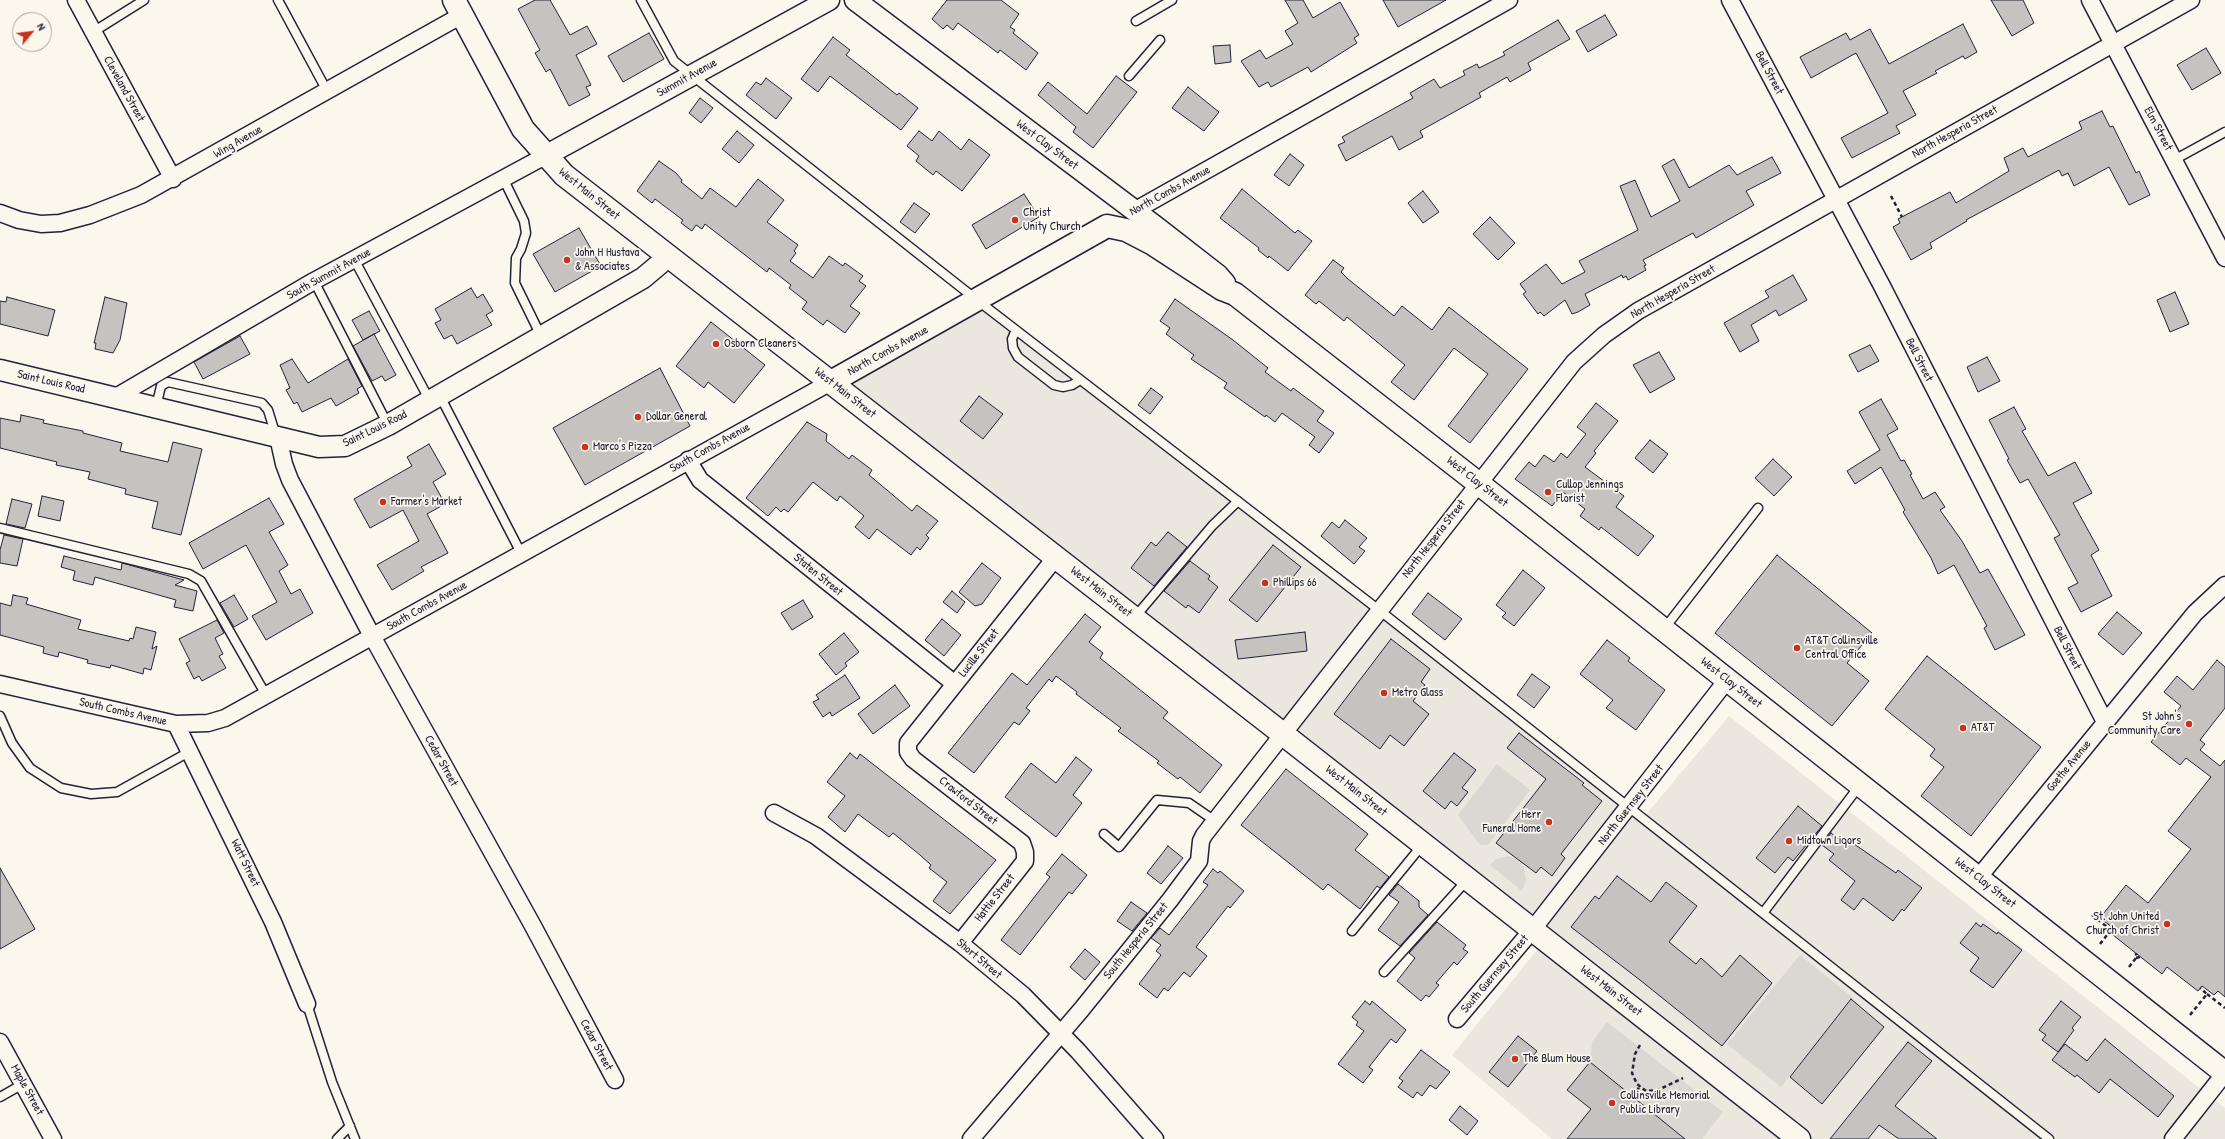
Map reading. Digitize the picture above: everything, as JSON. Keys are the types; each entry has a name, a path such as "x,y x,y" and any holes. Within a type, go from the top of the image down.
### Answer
{"main road":[{"name":"West Main Street","path":"458,7 523,129 545,156 564,175 1056,556 1799,1139"},
{"name":"North Combs Avenue","path":"831,382 1107,226"},
{"name":"West Clay Street","path":"1107,226 1126,230 1153,244 1222,289 1235,294 1478,483 2225,1073"}],"street":[{"name":"Cleveland Street","path":"76,0 173,178"},
{"name":"Summit Avenue","path":"545,156 829,0"},
{"name":"West Clay Street","path":"855,0 1218,275 1235,294"},
{"name":"North Combs Avenue","path":"1107,226 1509,0"},
{"name":"Bell Street","path":"1730,0 1835,199 2105,722"},
{"name":"Elm Street","path":"2090,0 2225,258"},
{"name":"North Hesperia Street","path":"1283,734 1574,362 1604,335 1638,311 2191,0"},
{"name":"Wing Avenue","path":"0,213 19,220 34,223 60,223 90,215 142,195 327,91 458,7"},
{"name":"South Summit Avenue","path":"116,396 314,281 545,156"},
{"name":"Saint Louis Road","path":"0,370 116,396 156,408 319,447 345,446 388,425 643,278 668,257"},
{"name":"South Combs Avenue","path":"0,684 176,724 208,723 225,718 831,382"},
{"name":"Cedar Street","path":"277,437 290,480 372,636 533,926 615,1080"},
{"name":"Staten Street","path":"688,460 700,480 955,684"},
{"name":"Lucille Street","path":"908,752 908,743 1056,556"},
{"name":"Goethe Avenue","path":"1978,878 2195,613 2225,585"},
{"name":"North Guernsey Street","path":"1533,929 1727,680"},
{"name":"Watt Street","path":"176,724 274,922 307,1004"},
{"name":"South Hesperia Street","path":"971,1139 1136,941 1199,861 1201,841 1283,734"},
{"name":"Crawford Street","path":"908,752 913,759 1022,843 1025,852"},
{"name":"Short Street","path":"774,813 816,836 960,943 1023,995 1060,1032 1155,1139"},
{"name":"Hattie Street","path":"960,943 1024,861 1025,852"},
{"name":"South Guernsey Street","path":"1457,1019 1533,929"},
{"name":"Maple Street","path":"0,1042 53,1139"},
{"path":"2173,1139 2225,1073"}],"lane":[{"path":"93,32 144,0"},
{"path":"278,0 327,91"},
{"path":"641,0 674,61 977,300 1379,610 2049,1139"},
{"path":"1136,21 1172,0"},
{"path":"1129,76 1160,40"},
{"path":"2174,160 2225,132"},
{"path":"503,178 524,221 526,233 521,249 516,258 515,283 542,336"},
{"path":"354,259 435,398 521,553"},
{"path":"314,281 388,425"},
{"path":"1016,330 1012,339 1013,348 1018,357 1054,385 1063,387 1072,385 1080,380"},
{"path":"156,408 161,386 168,382 262,403 268,410 277,437"},
{"path":"1135,618 1212,526 1238,501"},
{"path":"1664,630 1758,508"},
{"path":"0,528 189,574 200,580 266,696"},
{"path":"0,716 12,743 30,768 61,788 91,794 117,792 189,752"},
{"path":"1763,913 1860,785"},
{"path":"1104,834 1119,847 1157,800 1189,803 1215,821"},
{"path":"1352,931 1424,844"},
{"path":"1384,972 1468,879"},
{"path":"307,1004 332,1082 355,1139"},
{"path":"0,1097 23,1084"},
{"path":"337,1139 350,1126"}],"path":[{"path":"1891,196 1902,217"},
{"path":"2092,915 2115,933"},
{"path":"2100,944 2111,930"},
{"path":"2129,967 2136,958 2136,953"},
{"path":"2136,958 2140,957"},
{"path":"2200,988 2225,1008"},
{"path":"2190,1015 2207,994"},
{"path":"1640,1045 1635,1054 1632,1073 1640,1086 1646,1091 1658,1090 1683,1078"},
{"path":"1633,1097 1640,1086"}],"shaded area":[{"path":"977,300 1643,818 1729,716 2225,1108 2225,1139 1552,1139 1452,1055 1546,939 831,382"},
{"path":"1497,764 1530,790 1488,845 1480,845 1458,815"},
{"path":"1508,856 1516,859 1524,868 1526,881 1522,891 1490,865 1496,859"},
{"path":"1800,955 1852,997 1781,1087 1727,1044"},
{"path":"1607,1022 1723,1112 1702,1139 1675,1139 1679,1134 1590,1062 1592,1042"}],"building":[{"path":"535,0 550,0 570,35 587,26 597,44 576,55 591,85 586,87 590,95 569,106 550,69 546,72 535,53 540,50 518,9"},
{"path":"947,0 1001,0 1019,14 1010,27 1015,30 1013,33 1038,53 1026,70 1000,50 998,53 958,23 953,30 947,25 943,29 932,19"},
{"path":"1285,0 1303,0 1313,18 1340,2 1359,35 1354,38 1357,43 1311,72 1308,67 1271,87 1268,82 1259,87 1241,61 1260,50 1266,59 1293,44 1285,31 1298,23"},
{"path":"1383,0 1446,0 1398,27"},
{"path":"1991,0 2023,0 2034,23 2012,36"},
{"path":"1605,15 1617,35 1588,52 1576,31"},
{"path":"1558,20 1570,39 1528,63 1531,70 1510,82 1507,77 1479,93 1481,97 1420,131 1423,137 1399,150 1392,136 1346,161 1338,145 1345,142 1342,137 1413,98 1410,93 1434,79 1440,88 1465,75 1463,71 1477,64 1479,68 1505,55 1503,52"},
{"path":"1963,24 1977,52 1965,59 1963,56 1935,71 1937,73 1903,91 1916,115 1896,126 1900,133 1852,158 1841,138 1888,113 1856,53 1811,78 1800,57 1846,33 1850,40 1870,29 1889,64"},
{"path":"649,33 664,59 623,82 608,56"},
{"path":"833,37 850,50 846,55 897,95 899,93 918,108 901,130 830,76 818,92 801,79"},
{"path":"1230,45 1231,62 1215,64 1213,46"},
{"path":"2206,48 2221,73 2192,90 2177,65"},
{"path":"1116,76 1137,92 1093,148 1073,132 1076,127 1038,95 1048,82 1087,114"},
{"path":"766,78 792,98 776,119 746,95 756,82 761,85"},
{"path":"1188,87 1219,112 1204,131 1172,108"},
{"path":"700,98 713,108 701,123 689,113"},
{"path":"2102,111 2110,127 2113,126 2136,173 2139,171 2150,195 2129,205 2109,167 2074,186 2068,173 2062,176 2059,170 1966,220 1967,221 1930,243 1932,248 1911,260 1893,227 1900,223 1898,219 1950,192 1956,203 2009,171 2004,158 2023,148 2028,157 2082,129 2079,122"},
{"path":"737,131 754,145 739,163 722,149"},
{"path":"919,131 932,141 939,131 961,150 969,139 990,155 962,191 936,171 933,175 916,161 919,156 907,146"},
{"path":"1290,154 1304,165 1289,186 1274,175"},
{"path":"1772,157 1781,173 1746,191 1754,205 1696,238 1693,233 1643,260 1646,265 1644,266 1646,270 1628,280 1626,276 1623,278 1622,275 1585,294 1590,305 1578,312 1572,314 1565,300 1544,316 1540,312 1538,314 1523,294 1526,292 1520,284 1546,264 1562,284 1585,272 1579,261 1638,230 1620,186 1635,180 1651,217 1680,201 1662,166 1674,159 1689,188 1729,165 1737,175"},
{"path":"659,161 676,173 682,180 681,182 702,199 710,188 736,207 758,179 784,200 767,222 798,245 794,251 796,253 790,261 813,278 829,256 843,266 845,263 863,276 859,281 866,286 850,306 860,313 845,333 827,320 823,325 802,309 807,302 789,288 791,285 769,268 767,272 705,224 702,229 696,225 692,231 681,223 683,220 655,199 652,203 637,191"},
{"path":"1242,189 1295,233 1298,230 1312,241 1288,271 1269,256 1268,258 1258,250 1259,248 1220,218"},
{"path":"1423,191 1439,212 1423,223 1408,203"},
{"path":"1024,194 1039,217 986,249 972,225"},
{"path":"914,203 930,214 915,233 900,222"},
{"path":"1490,217 1515,243 1498,260 1473,234"},
{"name":"John H Hustava & Associates","path":"579,228 601,266 555,292 533,254"},
{"path":"1333,260 1344,268 1341,272 1348,279 1394,316 1402,306 1432,330 1449,307 1528,369 1470,443 1448,426 1488,374 1454,348 1414,400 1391,382 1405,365 1347,317 1344,321 1319,301 1316,304 1305,295"},
{"path":"1793,275 1807,300 1779,316 1776,310 1751,325 1759,341 1740,352 1724,323 1769,297 1765,291"},
{"path":"471,288 477,298 483,294 493,311 486,315 492,325 457,344 452,335 444,339 435,323 441,320 435,309"},
{"path":"2175,292 2189,324 2170,332 2157,300"},
{"path":"7,297 55,310 48,336 0,324 0,301 6,302"},
{"path":"105,297 127,303 120,340 113,353 95,349 96,343 94,343"},
{"path":"1175,299 1233,340 1268,368 1265,372 1291,391 1293,388 1324,411 1317,421 1334,433 1319,453 1309,445 1315,437 1282,413 1275,422 1266,415 1265,417 1224,388 1227,383 1191,359 1194,355 1166,334 1170,328 1160,321"},
{"path":"369,311 380,331 363,340 352,320"},
{"name":"Osborn Cleaners","path":"711,322 765,365 734,403 708,382 704,388 676,366"},
{"path":"374,334 396,375 385,381 382,376 372,381 353,346"},
{"path":"240,336 250,354 203,379 194,362"},
{"path":"1870,345 1879,361 1858,372 1849,355"},
{"path":"1659,352 1675,379 1650,393 1633,365"},
{"path":"1987,357 2000,381 1978,392 1967,367"},
{"path":"292,359 308,383 348,359 362,386 357,389 359,393 336,406 331,398 302,412 297,402 294,404 286,390 290,388 280,365"},
{"name":"Dollar General","path":"660,368 690,426 585,485 553,428"},
{"path":"1151,388 1163,397 1150,414 1138,405"},
{"path":"979,396 1003,414 983,439 960,421"},
{"path":"1881,399 1898,429 1887,435 1901,461 1904,460 1912,474 1910,475 1923,499 1935,492 1945,507 1940,510 1962,541 1980,573 1988,569 2025,635 1995,650 1984,628 1987,626 1954,565 1938,574 1931,558 1903,512 1905,510 1881,467 1855,484 1847,471 1880,450 1859,412"},
{"path":"1596,403 1618,421 1594,451 1596,453 1585,467 1624,496 1616,507 1654,536 1638,556 1601,527 1599,530 1580,516 1585,509 1563,492 1552,506 1515,479 1529,462 1535,467 1544,455 1554,462 1561,453 1567,458 1586,434 1577,427"},
{"path":"2014,407 2026,429 2022,431 2048,476 2075,462 2092,493 2073,503 2099,550 2091,555 2112,596 2081,612 2068,588 2078,583 2054,538 2060,535 2028,479 2020,483 2007,460 2009,459 1989,420"},
{"path":"21,415 44,420 43,423 83,431 83,433 122,443 120,451 168,462 173,442 202,449 181,535 152,528 158,502 125,494 126,489 88,479 90,472 56,465 57,462 0,448 0,418 20,422"},
{"path":"807,422 827,434 826,441 849,459 852,455 872,470 869,475 912,511 917,505 938,521 926,535 929,538 920,550 917,547 911,555 877,529 869,539 855,527 864,516 840,496 837,501 813,482 788,512 784,509 781,512 776,507 768,516 746,498"},
{"path":"1650,440 1668,454 1653,473 1635,458"},
{"path":"429,444 446,474 433,482 445,504 427,514 448,553 421,567 424,571 392,590 377,565 419,541 403,510 370,528 354,499 412,466 407,457"},
{"path":"1773,459 1792,477 1774,496 1755,478"},
{"path":"42,496 64,501 60,521 38,516"},
{"path":"269,498 284,524 269,532 288,565 279,571 291,594 300,589 313,613 266,640 252,616 277,602 246,545 203,569 189,543"},
{"path":"12,499 32,504 25,528 6,524"},
{"path":"1345,520 1367,538 1359,547 1365,551 1354,564 1321,536 1332,522 1339,528"},
{"path":"1168,532 1187,547 1154,586 1131,568 1151,542 1156,546"},
{"path":"4,535 23,539 17,566 0,563 0,550"},
{"name":"Phillips 66","path":"1273,545 1301,567 1257,622 1229,600"},
{"name":"AT&T Collinsville Central Office","path":"1777,555 1872,633 1847,663 1869,681 1832,726 1715,633"},
{"path":"64,556 121,570 122,563 184,580 175,585 197,591 193,611 174,607 176,600 95,577 93,585 73,580 75,571 61,567"},
{"path":"1190,561 1210,576 1208,579 1218,587 1199,613 1188,605 1186,608 1164,591"},
{"path":"982,563 1001,578 982,604 975,606 959,592"},
{"path":"1523,570 1545,588 1514,626 1502,617 1506,613 1496,605"},
{"path":"952,591 965,602 957,613 943,602"},
{"path":"1428,593 1462,619 1445,640 1412,614"},
{"path":"13,595 28,598 26,604 81,620 78,629 129,641 130,638 133,639 136,627 156,632 152,649 157,646 151,670 144,668 143,674 111,665 110,668 87,663 88,660 59,652 58,657 43,653 44,647 0,635 0,603 11,606"},
{"path":"234,595 248,619 234,627 220,603"},
{"path":"803,600 813,617 792,630 781,613"},
{"path":"2117,612 2142,633 2123,655 2098,634"},
{"path":"1085,614 1101,627 1089,642 1103,653 1100,658 1168,712 1163,718 1222,765 1200,793 1180,777 1178,779 1157,763 1159,761 1118,731 1121,728 1076,694 1077,692 1056,676 1052,682 1049,679 1026,708 1030,711 1019,725 1014,722 974,773 948,753 1012,673 1027,685"},
{"path":"942,619 961,635 944,656 925,640"},
{"path":"217,620 224,633 215,638 223,654 219,656 226,668 202,681 199,676 194,679 186,663 190,661 179,639"},
{"path":"1305,632 1307,651 1238,659 1235,640"},
{"path":"844,633 859,652 845,663 847,666 836,675 819,654"},
{"name":"Metro Glass","path":"1391,639 1430,669 1421,682 1425,685 1413,701 1429,714 1404,746 1390,735 1380,749 1334,714"},
{"path":"1607,640 1630,658 1628,661 1665,690 1636,730 1606,708 1613,700 1580,674"},
{"name":"AT&T","path":"1927,656 2041,747 1971,836 1921,796 1944,767 1930,756 1935,749 1885,709"},
{"path":"2217,660 2225,667 2225,708 2200,740 2205,744 2200,750 2220,766 2225,760 2225,997 2218,991 2214,995 2202,986 2198,991 2167,967 2162,974 2113,935 2117,931 2100,918 2126,885 2148,903 2191,849 2168,831 2211,777 2186,758 2180,765 2151,742 2181,706 2164,692 2177,676 2193,690"},
{"path":"1532,674 1550,687 1534,708 1517,695"},
{"path":"845,675 860,698 832,716 830,712 823,717 813,702 819,699 816,695"},
{"path":"895,685 910,706 873,734 858,714"},
{"name":"Herr Funeral Home","path":"1519,733 1584,783 1582,785 1602,801 1561,854 1565,858 1552,876 1541,867 1536,873 1496,843 1546,779 1507,748"},
{"path":"850,753 857,759 860,754 996,860 950,914 933,901 947,882 929,868 931,865 920,855 893,833 889,837 858,814 845,832 828,817 845,796 827,782"},
{"path":"1454,753 1476,770 1462,788 1468,792 1457,806 1451,801 1445,809 1423,791"},
{"path":"1076,757 1092,770 1073,795 1082,803 1056,837 1005,797 1031,763 1056,783"},
{"path":"1286,769 1368,834 1355,850 1389,877 1380,888 1377,886 1360,909 1328,884 1323,890 1241,825"},
{"name":"Midtown Liqors","path":"1798,806 1822,826 1793,861 1788,857 1775,873 1756,858"},
{"path":"1831,833 1841,841 1844,837 1896,873 1898,870 1922,888 1904,911 1902,909 1893,921 1863,898 1854,910 1841,900 1855,881 1829,860 1834,854 1822,845"},
{"path":"1168,846 1183,858 1161,884 1147,873"},
{"path":"1062,854 1087,875 1072,894 1069,892 1020,955 1001,940 1050,877 1046,874"},
{"path":"0,868 35,929 0,949"},
{"path":"1213,869 1218,873 1220,871 1244,891 1230,908 1228,906 1196,947 1207,956 1190,977 1184,972 1168,991 1164,988 1157,998 1139,984 1161,955 1156,951 1161,945 1151,938 1160,928 1169,935 1208,885 1203,882"},
{"path":"1617,876 1651,902 1666,882 1697,906 1669,942 1696,964 1701,958 1722,977 1740,955 1772,983 1722,1046 1571,927 1595,896 1599,899"},
{"path":"1398,884 1419,901 1419,907 1428,915 1400,946 1378,930 1399,902 1389,895"},
{"path":"1131,902 1147,913 1132,931 1117,921"},
{"path":"1437,922 1466,945 1463,949 1468,952 1457,965 1454,962 1436,983 1439,985 1429,997 1426,995 1421,1001 1397,981 1415,958 1409,953"},
{"path":"1976,923 1981,927 1983,924 1997,934 1998,932 2022,950 1993,988 1970,971 1979,958 1960,943"},
{"path":"1085,949 1100,962 1085,980 1070,967"},
{"path":"1851,999 1884,1027 1822,1104 1790,1077"},
{"path":"1365,1001 1370,1005 1372,1001 1406,1030 1396,1043 1391,1039 1369,1067 1373,1070 1363,1083 1338,1064 1364,1031 1356,1025 1358,1022 1352,1017"},
{"path":"2061,1001 2081,1017 2072,1028 2074,1030 2058,1052 2042,1040 2046,1035 2039,1030"},
{"name":"The Blum House","path":"1518,1036 1537,1051 1508,1087 1489,1072"},
{"path":"2105,1039 2174,1096 2158,1117 2110,1079 2099,1093 2077,1075 2075,1077 2052,1060 2065,1044 2087,1061"},
{"path":"1908,1042 1932,1061 1895,1106 1937,1139 1899,1139 1879,1125 1868,1139 1830,1139"},
{"path":"1421,1050 1450,1072 1436,1089 1430,1085 1422,1096 1417,1092 1413,1098 1398,1087 1403,1081 1399,1078"},
{"name":"Collinsville Memorial Public Library","path":"1590,1062 1685,1139 1567,1139 1591,1109 1567,1090"},
{"path":"1460,1106 1478,1121 1467,1135 1449,1120"}],"place":[{"name":"Christ Unity Church","path":"1015,220"},
{"name":"John H Hustava & Associates","path":"567,260"},
{"name":"Osborn Cleaners","path":"716,344"},
{"name":"Dollar General","path":"638,417"},
{"name":"Marco's Pizza","path":"585,447"},
{"name":"Cullop Jennings Florist","path":"1548,492"},
{"name":"Farmer's Market","path":"383,502"},
{"name":"Phillips 66","path":"1265,583"},
{"name":"AT&T Collinsville Central Office","path":"1797,648"},
{"name":"Metro Glass","path":"1384,693"},
{"name":"St John's Community Care","path":"2189,724"},
{"name":"AT&T","path":"1963,728"},
{"name":"Herr Funeral Home","path":"1549,822"},
{"name":"Midtown Liqors","path":"1789,841"},
{"name":"St. John United Church of Christ","path":"2167,924"},
{"name":"The Blum House","path":"1515,1059"},
{"name":"Collinsville Memorial Public Library","path":"1612,1103"}]}
